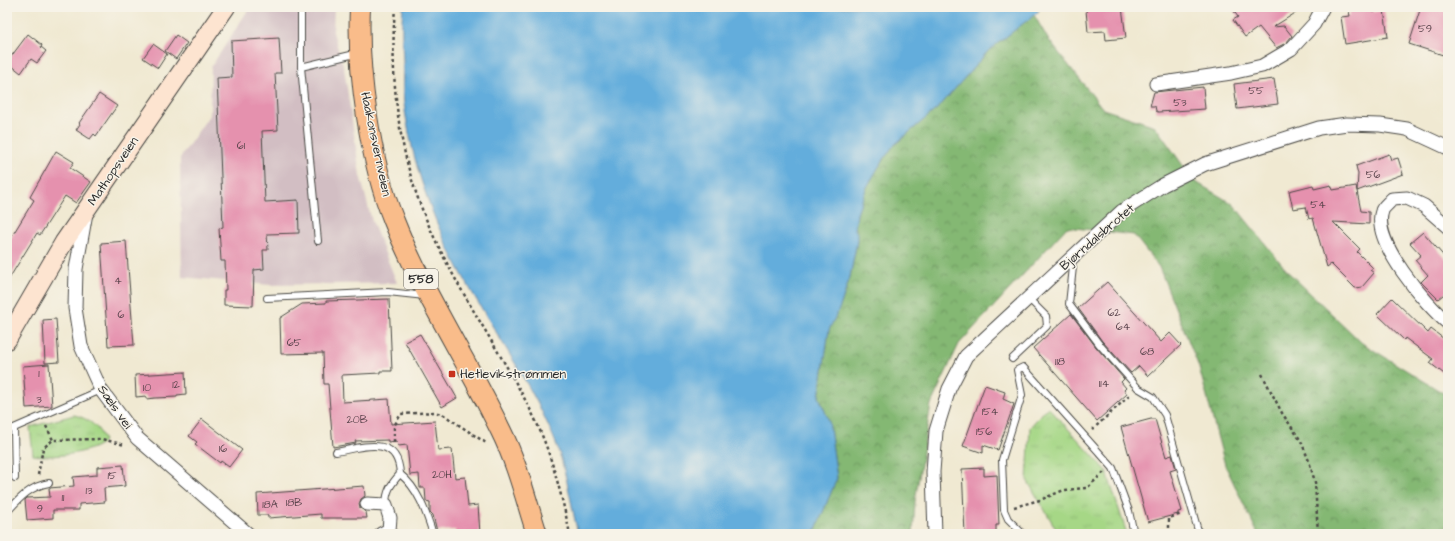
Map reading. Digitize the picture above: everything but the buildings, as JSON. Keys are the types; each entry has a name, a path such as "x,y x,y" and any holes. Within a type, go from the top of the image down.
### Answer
{"main road":[{"name":"Mathopsveien","path":"7,340 46,272 87,209 226,7"},
{"name":"Haakonsvernveien","path":"360,7 360,53 367,115 381,182 394,221 430,296 502,432 537,534"}],"street":[{"path":"1156,84 1230,73 1262,66 1291,48 1314,24 1323,7"},
{"name":"Bjørndalsbrotet","path":"935,534 933,472 936,431 949,389 966,356 1122,211 1163,185 1205,164 1319,128 1347,124 1380,125 1407,129 1448,148"},
{"path":"1448,227 1424,206 1407,198 1392,199 1382,211 1381,225 1388,248 1416,291 1448,323"},
{"name":"Sæls vei","path":"87,209 76,269 75,308 81,346 101,390 143,444 248,534"},
{"path":"367,504 386,505 390,518 389,530 381,534"}],"lane":[{"path":"301,7 301,67 318,241"},
{"path":"301,67 360,53"},
{"path":"1068,261 1073,267 1069,304 1100,344 1138,388 1153,397 1165,415 1199,534"},
{"path":"267,298 388,292 430,296"},
{"path":"1012,359 1047,326 1046,316 1029,299"},
{"path":"1023,534 1008,519 1004,510 1002,460 1022,395 1018,370 1023,367 1113,468 1129,511 1134,534"},
{"path":"14,478 14,428 101,390"},
{"path":"336,452 374,446 386,447 394,454 399,463 400,474 390,485 386,495 386,505"},
{"path":"400,474 408,480 424,508 433,534"},
{"path":"7,512 27,492 36,486 49,483"}],"path":[{"path":"395,7 393,30 396,103 405,154 421,208 447,266 532,414 557,479 570,534"},
{"path":"1262,374 1282,412 1301,441 1309,461 1315,482 1318,534"},
{"path":"1086,436 1138,388"},
{"path":"394,454 394,426 401,414 435,412 444,415 491,446"},
{"path":"41,416 53,440"},
{"path":"38,472 43,448 53,440 102,440 134,447 143,444"},
{"path":"1004,510 1040,500 1064,490 1087,488 1106,470 1113,468"},
{"path":"1169,534 1169,518 1192,510"}],"shaded area":[{"path":"250,7 334,7 333,32 344,68 360,175 372,221 397,283 270,285 182,277 180,158 210,114 211,67"}],"green space":[{"path":"1034,15 1048,39 1103,109 1155,126 1194,181 1233,204 1288,272 1362,343 1448,396 1448,534 1258,534 1225,465 1199,367 1159,267 1134,235 1067,227 959,344 931,404 915,501 913,534 814,534 837,478 829,421 819,397 829,330 840,307 850,277 857,241 855,229 857,214 866,189 893,146 939,107 989,50"},
{"path":"1048,407 1106,470 1127,534 1059,534 1027,480 1030,427"},
{"path":"74,415 84,418 93,424 100,431 104,441 90,449 71,454 50,456 33,455 30,427"}],"water":[{"path":"403,7 1040,7 1038,12 989,50 939,107 893,146 866,189 857,214 855,229 857,233 857,241 850,277 840,307 829,330 819,397 829,421 837,478 814,534 578,534 560,454 550,429 518,368 459,269 431,209 424,189 412,147 403,99"}],"place":[{"name":"Hetlevikstrømmen","path":"452,374"}]}
